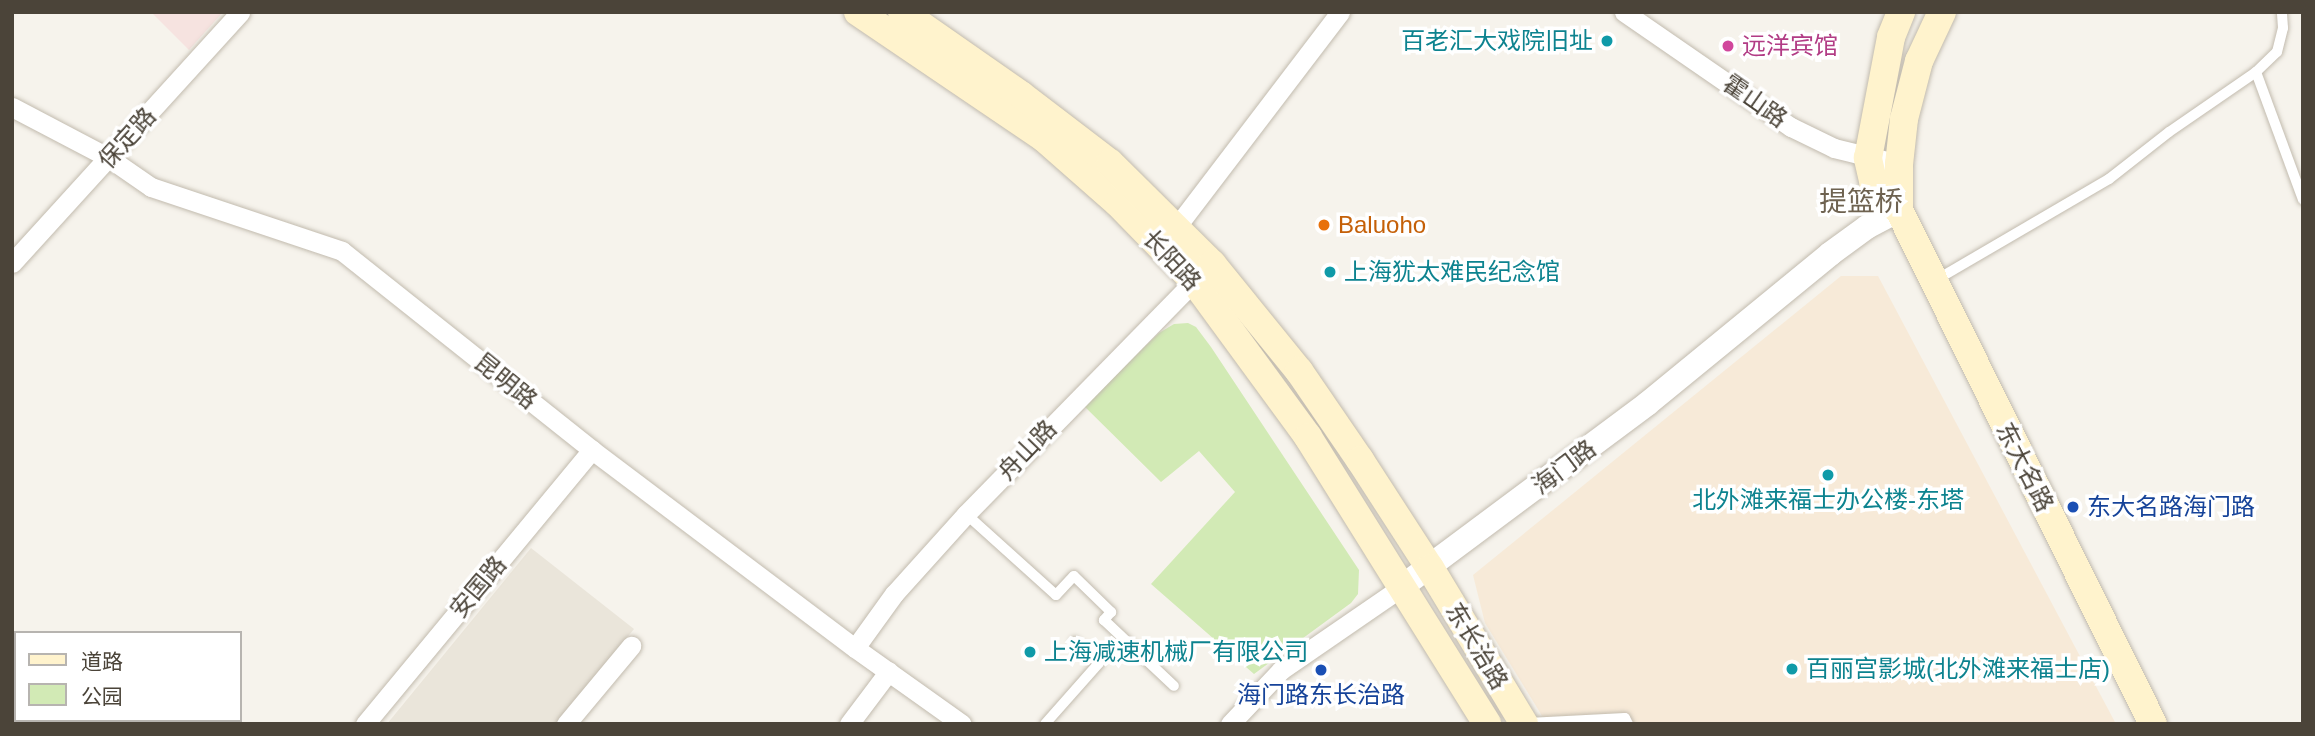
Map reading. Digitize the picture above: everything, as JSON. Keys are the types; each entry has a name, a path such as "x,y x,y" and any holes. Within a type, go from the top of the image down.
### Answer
{"main road":[{"name":"长阳路","path":"858,12 1044,138 1118,203 1168,238"},
{"name":"长阳路","path":"902,12 1021,95 1110,163 1168,238 1299,371 1430,568"},
{"name":"东大名路","path":"1899,210 1880,196 1868,158 1891,37 1902,12"},
{"name":"东大名路","path":"1942,12 1919,61 1904,119 1899,164 1899,210 2153,724"},
{"name":"长阳路","path":"1203,272 1403,586"},
{"name":"东长治路","path":"1430,568 1524,724"},
{"name":"东长治路","path":"1403,586 1486,724"}],"street":[{"name":"保定路","path":"12,263 240,12"},
{"path":"1168,238 1340,12"},
{"name":"霍山路","path":"1624,12 1791,127 1834,148 1899,164"},
{"name":"昆明路","path":"12,107 109,158 151,187 342,251 592,450 855,648 962,724"},
{"name":"海门路","path":"1230,724 1281,670 1430,568 1647,404 1830,254 1867,227 1899,210"},
{"name":"舟山路","path":"855,648 894,594 966,514 1203,272"},
{"name":"安国路","path":"365,724 592,450"},
{"path":"566,724 631,646"},
{"path":"849,724 889,671"}],"lane":[{"path":"1933,282 2109,179 2169,132 2256,72 2277,52 2283,28 2282,12"},
{"path":"2256,72 2303,200"},
{"path":"966,514 1056,595 1074,576 1111,612 1104,620 1174,686"},
{"path":"1045,724 1099,663 1075,642"},
{"path":"1524,724 1595,722 1625,718 1628,724"}],"shaded area":[{"path":"151,12 223,12 189,50"},
{"path":"1841,276 1878,276 2116,724 1547,724 1485,623 1473,575"},
{"path":"531,548 634,629 556,724 387,724"}],"green space":[{"path":"1188,323 1196,327 1211,347 1359,570 1358,594 1351,603 1254,674 1151,584 1235,492 1199,451 1161,482 1083,405 1159,333 1174,324"}],"place":[{"name":"百老汇大戏院旧址","path":"1607,41"},
{"name":"远洋宾馆","path":"1728,46"},
{"name":"Baluoho","path":"1324,225"},
{"name":"上海犹太难民纪念馆","path":"1330,272"},
{"name":"北外滩来福士办公楼-东塔","path":"1828,475"},
{"name":"东大名路海门路","path":"2073,507"},
{"name":"上海减速机械厂有限公司","path":"1030,652"},
{"name":"百丽宫影城(北外滩来福士店)","path":"1792,669"},
{"name":"海门路东长治路","path":"1321,670"}],"district":[{"name":"提篮桥","path":"1861,202"}]}
